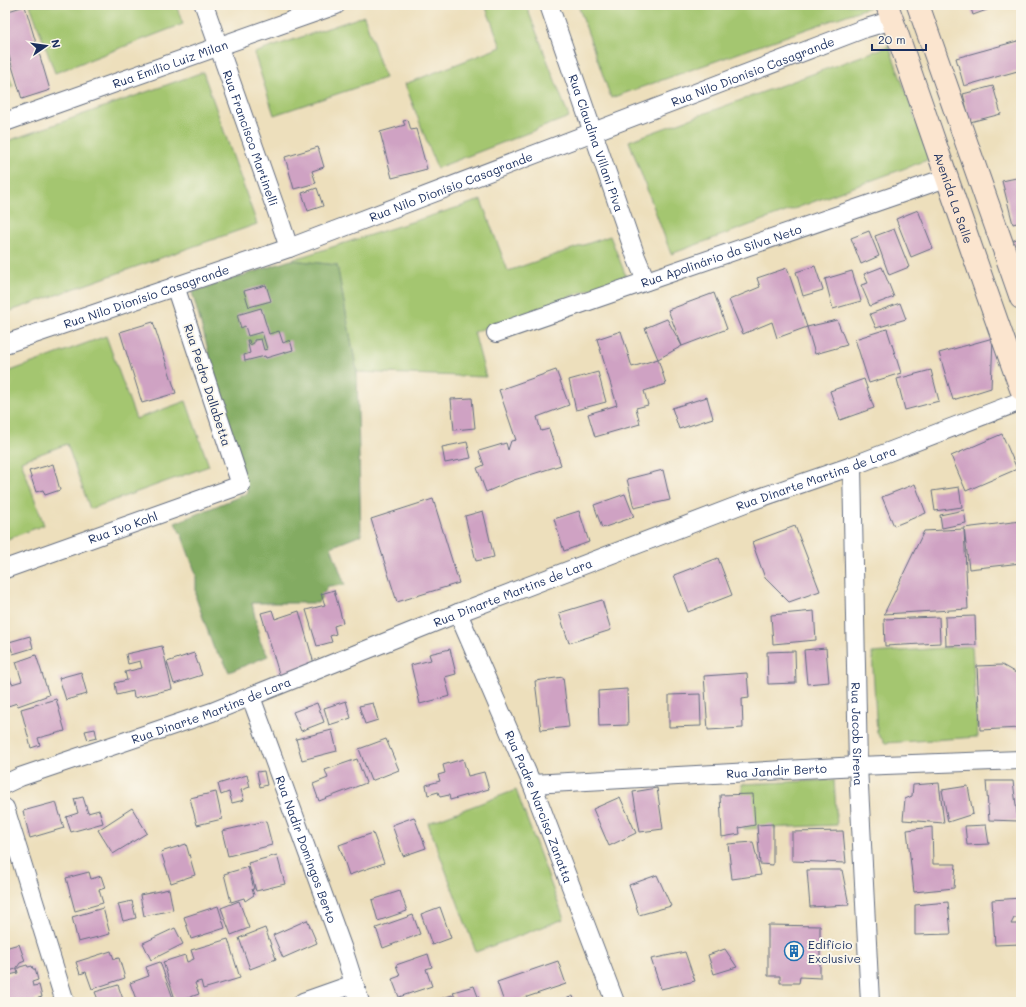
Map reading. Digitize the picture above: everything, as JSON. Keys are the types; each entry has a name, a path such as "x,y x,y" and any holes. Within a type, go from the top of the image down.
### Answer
{"main road":[{"path":"918,5 1021,298"},
{"name":"Avenida La Salle","path":"890,12 946,178 1021,389"},
{"path":"922,104 950,97"}],"street":[{"name":"Rua Francisco Martinelli","path":"204,5 289,248"},
{"name":"Rua Emílio Luiz Milan","path":"5,122 336,5"},
{"name":"Rua Claudina Villani Piva","path":"549,5 636,257 646,281"},
{"name":"Rua Nilo Dionísio Casagrande","path":"5,344 289,248 863,29 890,12"},
{"name":"Rua Apolinário da Silva Neto","path":"496,333 946,178"},
{"name":"Rua Pedro Dallabetta","path":"175,286 241,484"},
{"name":"Rua Dinarte Martins de Lara","path":"5,784 20,777 212,712 458,613 746,503 852,466 1021,401"},
{"name":"Rua Jacob Sirena","path":"852,466 858,766 870,1002"},
{"name":"Rua Ivo Kohl","path":"5,569 241,484"},
{"name":"Rua Padre Narciso Zanatta","path":"458,613 532,784 615,1002"},
{"name":"Rua Nadir Domingos Berto","path":"251,697 345,955 360,1002"},
{"name":"Rua Jandir Berto","path":"532,784 858,766 1021,760"},
{"path":"5,808 65,1002"},
{"path":"303,1002 354,984"}],"green space":[{"path":"30,5 176,5 183,24 55,73"},
{"path":"485,5 526,5 569,117 437,168 405,84 501,47"},
{"path":"578,5 875,5 611,98"},
{"path":"364,16 385,78 274,115 254,53"},
{"path":"889,46 930,159 671,254 629,141"},
{"path":"5,67 13,86 5,89"},
{"path":"203,72 257,224 5,313 5,142"},
{"path":"481,200 508,271 610,236 626,276 474,332 486,377 357,372 337,265 291,260"},
{"path":"291,260 337,265 357,372 361,535 331,547 345,585 328,586 318,603 252,603 260,641 268,656 229,672 223,659 214,649 196,598 196,574 182,536 175,523 248,493 192,292"},
{"path":"106,336 136,419 186,401 209,466 90,509 67,444 21,461 44,525 5,540 5,373"},
{"path":"972,646 978,737 885,743 877,733 872,653"},
{"path":"834,780 837,825 744,829 742,784"},
{"path":"516,790 564,919 476,952 428,823"}],"building":[{"path":"970,5 991,5 992,8 973,15"},
{"path":"25,6 50,90 22,99 5,43 5,12"},
{"path":"1021,40 1021,70 964,86 956,58"},
{"path":"993,86 1001,114 970,122 963,94"},
{"path":"408,120 411,130 416,129 427,169 392,178 380,132 405,125 403,121"},
{"path":"318,147 324,167 312,171 316,183 294,189 285,157"},
{"path":"1021,177 1021,222 1013,224 1002,181"},
{"path":"317,188 323,206 308,211 302,193"},
{"path":"918,210 933,248 911,257 896,219"},
{"path":"894,229 909,267 889,275 875,236"},
{"path":"869,231 879,256 861,264 851,238"},
{"path":"1021,237 1021,261 1012,241"},
{"path":"815,266 823,290 803,296 796,272"},
{"path":"882,267 894,297 870,306 861,285 868,283 864,274"},
{"path":"787,268 807,327 777,338 772,322 743,334 729,300 760,287 757,278"},
{"path":"852,271 861,301 833,309 825,279"},
{"path":"266,285 271,301 249,307 244,291"},
{"path":"714,293 727,329 682,346 668,310"},
{"path":"900,303 906,319 876,328 870,314"},
{"path":"261,308 269,334 279,331 283,343 290,340 293,350 266,358 265,356 245,361 244,355 250,353 247,340 249,340 250,345 254,343 254,340 261,339 264,350 267,349 262,332 248,336 245,326 241,328 237,315"},
{"path":"667,319 682,346 658,359 645,328"},
{"path":"837,320 847,345 815,354 807,327"},
{"path":"153,322 176,393 142,403 120,332"},
{"path":"887,329 901,373 869,383 855,339"},
{"path":"621,331 632,367 658,359 666,384 644,391 648,405 636,408 640,424 595,437 588,414 617,405 597,339"},
{"path":"993,338 991,388 953,400 939,353"},
{"path":"556,370 569,405 537,417 541,431 549,429 561,465 514,480 486,492 477,468 484,465 479,451 506,443 508,450 511,441 516,440 499,390"},
{"path":"931,370 939,401 905,410 897,379"},
{"path":"598,372 606,402 576,410 569,380"},
{"path":"864,379 874,408 840,420 830,391"},
{"path":"707,397 713,418 679,429 672,408"},
{"path":"472,398 475,428 454,430 451,399"},
{"path":"1002,434 1017,469 966,491 951,456"},
{"path":"467,442 471,458 445,463 442,447"},
{"path":"53,464 60,490 45,495 43,490 36,492 29,471"},
{"path":"663,470 670,500 634,508 627,479"},
{"path":"915,484 926,513 894,526 882,497"},
{"path":"959,487 962,507 935,511 932,491"},
{"path":"625,494 634,517 602,528 594,505"},
{"path":"433,499 459,583 397,602 371,519"},
{"path":"964,510 966,523 942,528 940,515"},
{"path":"483,511 494,557 476,561 465,516"},
{"path":"579,511 589,542 564,551 554,519"},
{"path":"1021,521 1021,563 969,569 964,528"},
{"path":"795,526 820,591 789,602 765,578 752,542"},
{"path":"964,529 968,609 884,614 924,531"},
{"path":"718,558 732,595 688,612 674,575"},
{"path":"334,590 343,623 334,626 336,634 330,636 332,642 317,646 306,610 325,605 321,594"},
{"path":"602,600 611,630 569,643 559,613"},
{"path":"272,610 275,619 299,611 315,667 280,677 261,613"},
{"path":"814,611 816,640 773,644 771,615"},
{"path":"975,616 976,645 946,646 945,617"},
{"path":"939,617 940,643 885,646 884,619"},
{"path":"30,636 33,648 13,654 9,642"},
{"path":"162,646 172,689 134,698 133,691 117,695 115,683 127,680 125,672 142,668 140,661 128,664 126,654"},
{"path":"826,648 829,682 807,684 804,650"},
{"path":"450,649 456,674 445,677 450,696 420,704 411,665 431,660 429,654"},
{"path":"795,651 796,683 768,684 767,652"},
{"path":"194,653 202,675 174,684 167,662"},
{"path":"36,655 49,695 18,706 17,703 8,706 5,704 5,680 10,678 12,684 22,681 16,662"},
{"path":"1002,665 1021,676 1021,728 980,730 977,666"},
{"path":"81,672 87,694 66,700 59,678"},
{"path":"747,673 749,698 742,699 743,728 708,730 704,676"},
{"path":"563,677 569,727 541,730 535,681"},
{"path":"627,689 628,725 599,726 598,691"},
{"path":"700,694 701,726 669,727 669,695"},
{"path":"56,699 65,731 38,738 40,745 31,748 21,709"},
{"path":"346,701 351,718 329,725 324,708"},
{"path":"317,703 324,722 301,731 293,712"},
{"path":"373,703 378,720 365,724 359,706"},
{"path":"95,729 97,738 88,740 85,731"},
{"path":"332,730 337,751 302,760 296,739"},
{"path":"386,739 399,770 371,781 359,749"},
{"path":"357,759 366,783 319,801 313,784 328,778 325,770"},
{"path":"463,759 468,776 484,772 489,789 450,800 449,795 440,797 438,792 428,795 426,785 440,781 438,775 445,773 443,765"},
{"path":"264,771 267,785 260,787 257,772"},
{"path":"247,775 250,787 241,790 244,800 232,803 229,792 221,795 218,784"},
{"path":"986,781 1013,781 1018,821 989,820"},
{"path":"1019,781 1021,781 1021,796 1020,796"},
{"path":"939,783 944,823 903,820 905,799 912,796 913,785"},
{"path":"968,786 973,814 948,822 942,790"},
{"path":"657,788 663,829 640,832 633,792"},
{"path":"216,792 222,819 197,825 190,798"},
{"path":"753,794 755,825 739,828 740,834 722,837 720,795"},
{"path":"83,797 88,813 99,810 103,823 71,832 66,817 78,813 74,799"},
{"path":"620,797 636,833 609,846 593,809"},
{"path":"56,802 64,828 30,838 23,811"},
{"path":"132,808 147,833 113,854 98,830"},
{"path":"414,817 426,848 403,856 392,825"},
{"path":"266,821 272,845 228,856 222,831"},
{"path":"773,824 773,865 760,864 757,825"},
{"path":"986,825 989,844 967,845 965,826"},
{"path":"932,827 933,864 956,864 954,888 914,892 907,830"},
{"path":"843,831 846,863 792,861 792,832"},
{"path":"373,833 384,863 349,875 339,845"},
{"path":"753,842 761,875 732,879 728,844"},
{"path":"186,844 195,875 171,883 161,852"},
{"path":"277,855 285,884 256,891 248,863"},
{"path":"248,867 254,889 252,889 254,895 245,901 244,898 231,902 224,874"},
{"path":"807,870 842,870 849,905 810,907"},
{"path":"89,872 91,879 101,876 105,888 99,890 103,903 75,911 66,878"},
{"path":"657,875 671,906 639,915 629,885"},
{"path":"169,889 173,910 144,916 140,895"},
{"path":"400,891 407,911 378,921 372,900"},
{"path":"1021,898 1021,918 1014,918 1011,924 1021,924 1021,944 995,945 992,900"},
{"path":"132,901 136,918 123,921 118,904"},
{"path":"239,901 249,928 231,935 221,908"},
{"path":"948,902 951,934 915,935 915,905"},
{"path":"218,906 225,928 191,939 184,917"},
{"path":"440,907 451,938 432,945 421,914"},
{"path":"103,908 110,934 78,942 72,917"},
{"path":"413,915 420,934 383,948 376,928"},
{"path":"307,920 317,943 283,958 273,935"},
{"name":"Edifício Exclusive","path":"768,925 820,926 820,978 800,977 799,983 780,983 780,976 768,976"},
{"path":"175,928 183,944 151,960 143,943"},
{"path":"265,928 276,959 250,969 239,938"},
{"path":"228,939 240,978 203,989 201,981 195,983 199,994 176,1002 163,962 185,955 187,962 194,959 191,950"},
{"path":"19,944 25,961 20,963 16,969 5,972 5,948"},
{"path":"725,949 737,967 714,974 708,955"},
{"path":"111,951 114,959 119,958 125,978 92,989 86,972 80,974 76,962"},
{"path":"685,952 695,981 661,989 651,959"},
{"path":"428,954 432,967 426,969 432,986 399,997 392,979 400,976 396,965"},
{"path":"558,961 566,984 512,1002 504,1002 497,982"},
{"path":"160,962 173,998 162,1002 137,1002 130,983 149,976 146,967"},
{"path":"27,965 28,967 32,966 33,969 35,969 38,980 32,982 33,986 39,985 42,997 35,999 35,1002 5,1001 5,976 18,973 17,969"},
{"path":"118,985 124,1002 99,1002 95,992"},
{"path":"474,986 480,1002 456,1002 453,992"},
{"path":"452,995 454,1002 437,1002 437,1000"},
{"path":"573,996 575,1002 558,1002"},
{"path":"903,999 922,1000 922,1002 903,1002"}],"place":[{"name":"Edifício Exclusive","path":"794,951"}]}
